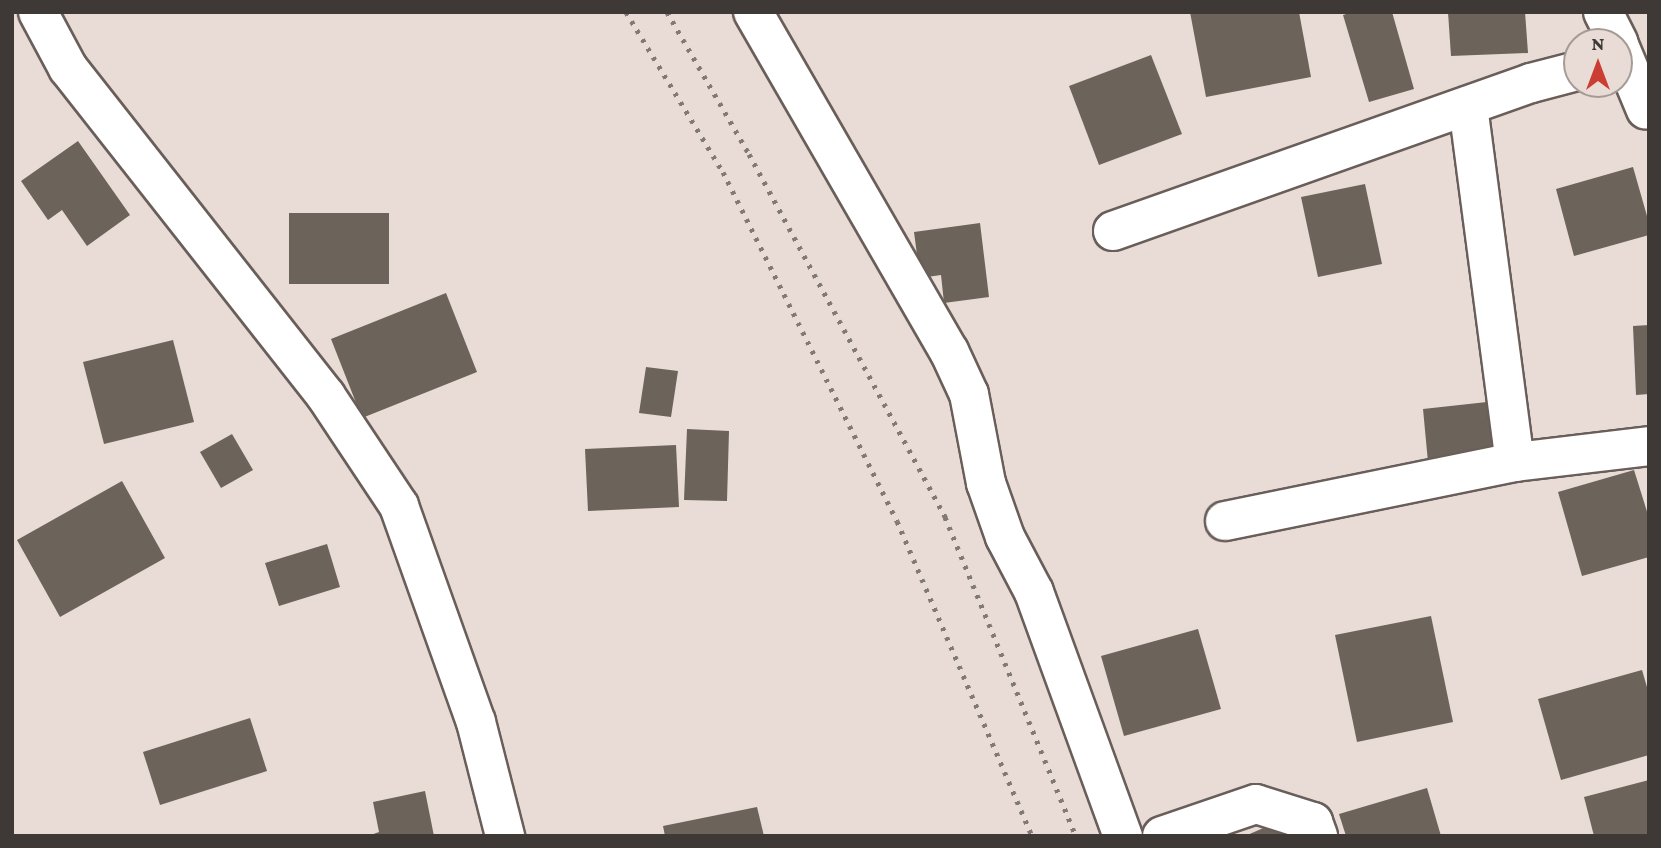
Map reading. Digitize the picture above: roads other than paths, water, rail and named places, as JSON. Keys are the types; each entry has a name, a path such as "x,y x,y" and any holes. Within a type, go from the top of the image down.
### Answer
{"street":[{"path":"38,12 68,68 326,396 399,506 476,722 505,836"},
{"path":"753,12 949,351 969,394 986,483 1005,537 1034,592 1123,836"},
{"path":"1113,231 1531,83 1563,75"},
{"path":"1633,80 1646,110"},
{"path":"1468,106 1515,462"},
{"path":"1225,520 1515,462 1649,446"},
{"path":"1162,836 1256,804 1312,822 1318,836"}],"railway":[{"path":"626,12 723,172 897,521 1032,836"},
{"path":"667,12 749,154 945,517 1076,836"}]}
